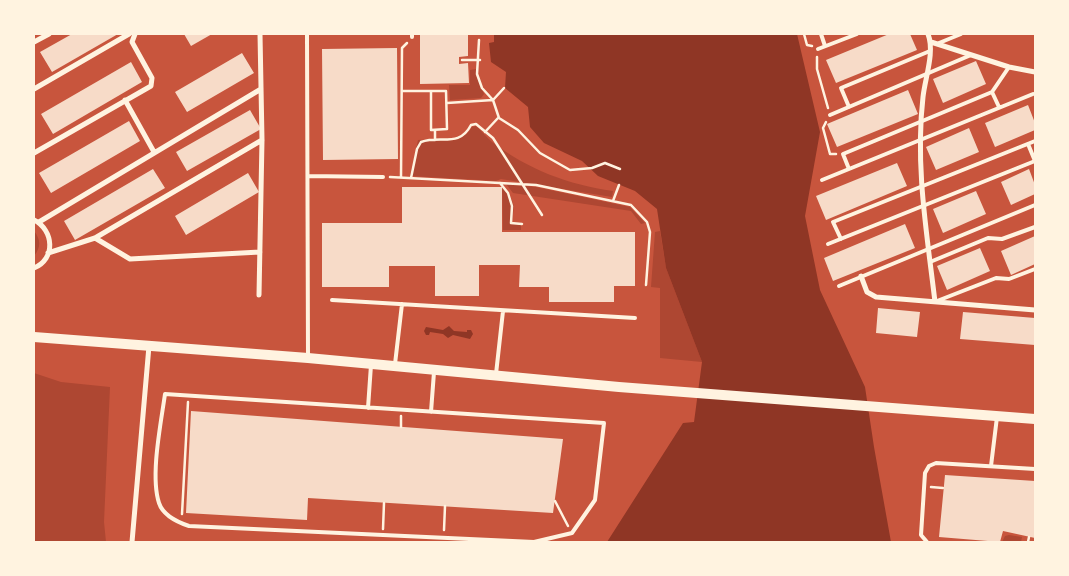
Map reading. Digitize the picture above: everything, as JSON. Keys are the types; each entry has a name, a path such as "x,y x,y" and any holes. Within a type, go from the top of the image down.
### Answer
{"main road":[{"path":"34,337 308,358 619,387 963,415 1035,419"}],"street":[{"path":"34,42 49,34"},
{"path":"34,89 129,34"},
{"path":"34,153 151,86 152,78 132,42 136,34"},
{"path":"259,295 262,140 260,34"},
{"path":"928,34 931,42 920,123 921,185 935,302"},
{"path":"931,42 1009,67 1035,72"},
{"path":"34,268 44,260 48,253 49,236 36,221 261,89"},
{"path":"125,100 154,152"},
{"path":"48,253 95,238 262,140"},
{"path":"95,238 130,259 260,252"},
{"path":"861,276 871,296 1035,310"},
{"path":"131,542 148,346"}],"lane":[{"path":"307,34 308,358"},
{"path":"821,34 825,46"},
{"path":"818,49 857,34"},
{"path":"939,43 961,34"},
{"path":"849,107 841,88 930,51"},
{"path":"830,115 971,55"},
{"path":"849,169 843,154 992,92 1009,67"},
{"path":"992,92 999,107"},
{"path":"822,180 1033,94"},
{"path":"841,239 833,222 921,185 1035,141"},
{"path":"828,244 1035,161 1028,144"},
{"path":"308,176 383,177"},
{"path":"839,286 1035,205"},
{"path":"930,262 988,238 1002,239 1035,227"},
{"path":"935,302 996,278 1009,279 1035,269"},
{"path":"332,300 635,318"},
{"path":"395,366 402,304"},
{"path":"496,376 503,310"},
{"path":"368,408 371,364"},
{"path":"431,412 434,370"},
{"path":"165,394 368,408 604,423 595,500 572,533 534,542 188,526 174,520 159,505 155,481 165,394"},
{"path":"991,466 997,417"},
{"path":"927,542 921,535 925,473 929,466 936,463 1035,470"}],"path":[{"path":"804,34 807,45 818,49 817,69 830,115 824,128 830,154 843,154"},
{"path":"401,178 402,48 412,35"},
{"path":"479,40 480,60 477,74 482,88 493,100 499,118 518,130 540,153 570,170 588,168 605,163 620,169"},
{"path":"462,60 480,60"},
{"path":"447,103 493,100 504,88"},
{"path":"402,91 431,91 446,91 447,129 431,130 431,91"},
{"path":"485,132 499,118"},
{"path":"411,178 417,149 421,142 456,139 464,136 471,125 476,124 502,150 542,215"},
{"path":"435,130 435,140"},
{"path":"383,177 522,184 631,205 647,222 650,232 646,285"},
{"path":"498,182 508,193 512,206 511,223 522,224"},
{"path":"613,201 619,185"},
{"path":"181,523 189,428 189,396"},
{"path":"925,487 943,488"},
{"path":"555,501 572,533"},
{"path":"383,535 384,503"},
{"path":"444,538 445,506"},
{"path":"1028,542 1029,537"}],"shaded area":[{"path":"494,34 797,34 820,132 805,216 820,290 865,387 891,542 607,542 683,423 694,422 702,362 666,268 657,209 635,191 598,176 582,161 544,143 530,127 528,107 505,88 506,72 491,62 489,43 494,42"},
{"path":"476,69 476,75 484,94 481,98 450,100 449,85 470,85 470,70"},
{"path":"476,126 505,152 534,168 580,185 613,191 612,197 501,179 496,181 410,176 418,140 454,140 461,138 472,127"},
{"path":"502,184 509,193 514,206 512,222 521,223 521,230 503,230"},
{"path":"506,184 536,187 630,207 645,223 641,224 631,211 513,193"},
{"path":"34,231 39,243 38,250 34,256"},
{"path":"660,231 666,268 702,362 660,358 660,288 651,287 655,232"},
{"path":"449,326 454,331 467,332 467,330 471,330 473,334 470,339 453,335 448,338 443,334 430,332 429,335 426,335 424,331 426,327 443,330"},
{"path":"34,373 61,382 110,387 104,522 106,542 34,542"},
{"path":"1005,536 1022,537 1021,542 1002,542"}],"building":[{"path":"72,34 118,34 52,72 40,52"},
{"path":"184,34 212,34 191,46"},
{"path":"420,34 468,34 468,56 459,57 459,64 468,63 469,83 420,84"},
{"path":"889,34 910,34 917,50 836,83 826,60"},
{"path":"397,48 398,159 323,160 322,49"},
{"path":"242,53 254,73 187,112 175,92"},
{"path":"976,61 986,84 943,103 933,79"},
{"path":"131,62 142,82 53,134 41,114"},
{"path":"908,90 918,114 837,147 827,124"},
{"path":"1028,105 1035,123 1035,130 995,147 985,123"},
{"path":"250,110 261,129 187,171 176,152"},
{"path":"129,121 140,141 51,193 39,173"},
{"path":"969,128 979,152 936,170 926,147"},
{"path":"897,163 907,186 826,220 816,196"},
{"path":"153,169 165,188 75,240 64,221"},
{"path":"1029,169 1035,185 1035,194 1011,205 1001,182"},
{"path":"248,173 259,192 186,235 175,216"},
{"path":"402,187 502,187 502,232 635,232 635,286 614,286 614,302 549,302 549,287 519,287 520,265 479,265 479,296 435,296 435,266 389,266 389,287 322,287 322,223 402,223"},
{"path":"976,191 986,214 943,233 933,209"},
{"path":"905,224 915,248 833,281 824,258"},
{"path":"1035,236 1035,264 1011,275 1001,251"},
{"path":"980,248 990,271 947,290 937,266"},
{"path":"878,308 920,312 917,337 876,333"},
{"path":"963,312 1035,318 1035,345 960,339"},
{"path":"191,411 563,439 553,513 308,498 307,520 186,513"},
{"path":"945,475 1035,481 1035,538 1003,531 1000,542 939,537"}]}
